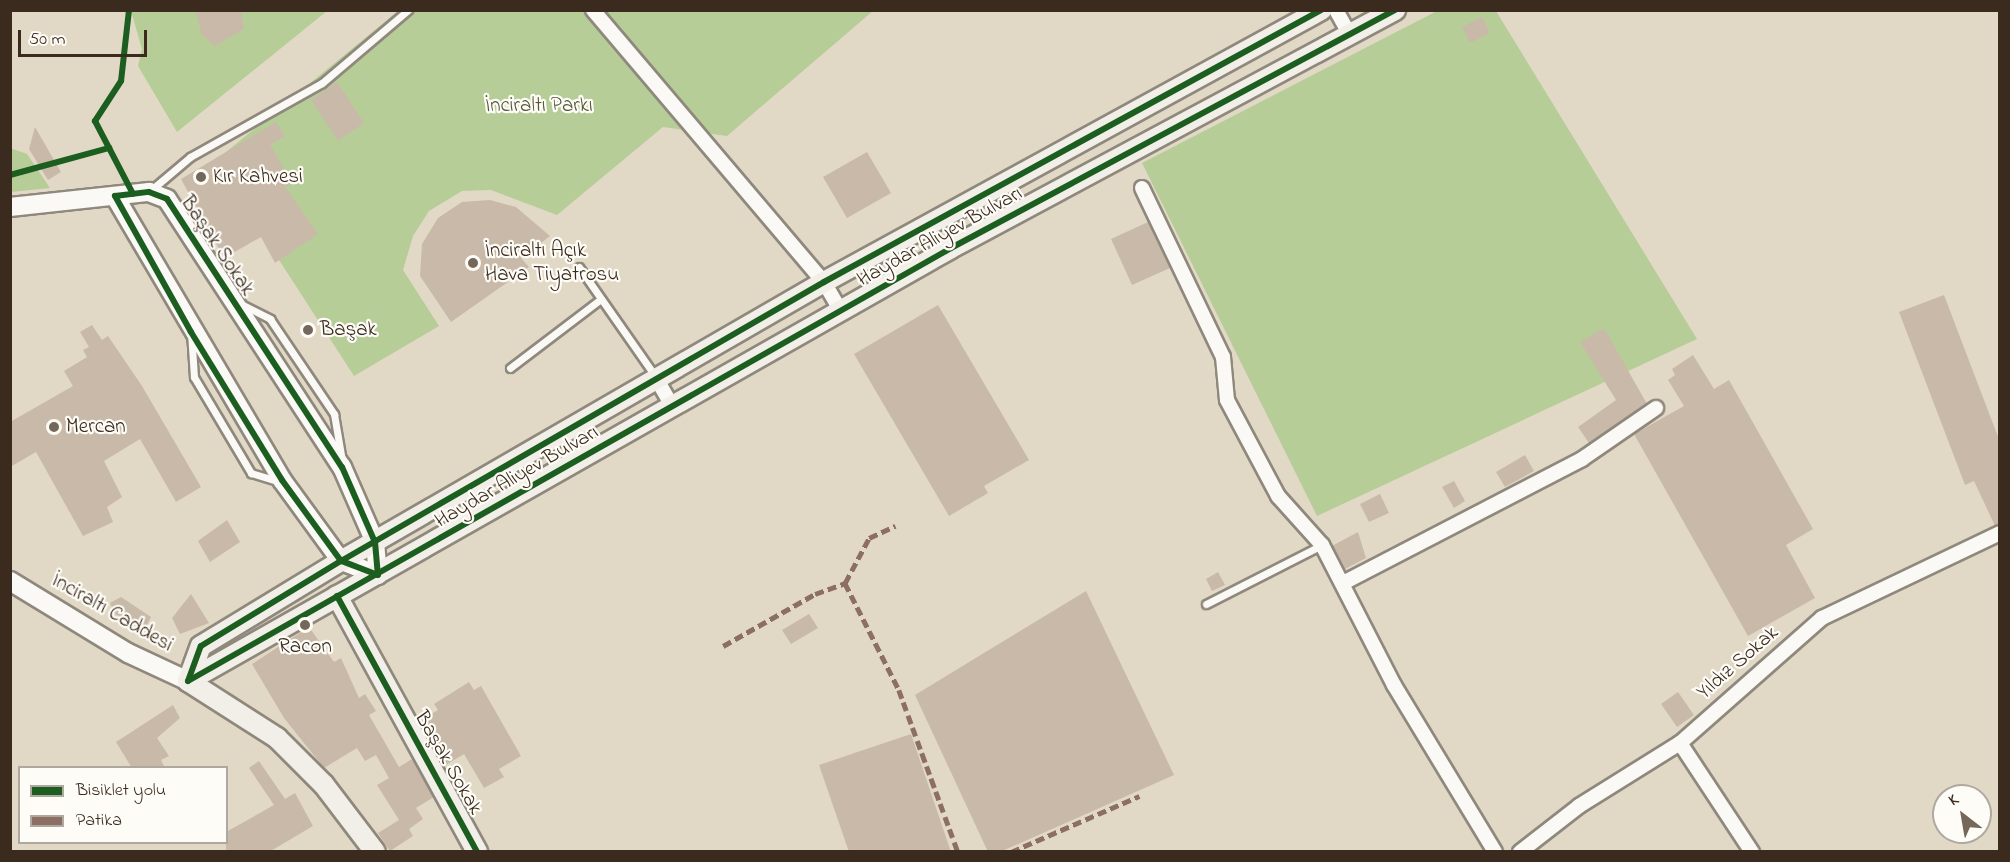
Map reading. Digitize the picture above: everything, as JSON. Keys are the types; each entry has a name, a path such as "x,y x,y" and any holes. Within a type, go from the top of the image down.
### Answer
{"main road":[{"name":"Haydar Aliyev Bulvarı","path":"188,681 201,646 341,561 824,282 1321,10"},
{"name":"Haydar Aliyev Bulvarı","path":"188,681 841,311 1395,10"},
{"name":"Başak Sokak","path":"337,597 477,852"},
{"name":"İnciraltı Caddesi","path":"188,681 277,738 324,785 375,852"}],"street":[{"path":"593,10 824,282 841,311"},
{"path":"1336,10 1349,33"},
{"path":"1142,188 1223,357 1227,400 1278,496 1322,545 1394,685 1495,852"},
{"name":"Başak Sokak","path":"10,207 149,192 167,199 342,467 375,542 378,575"},
{"path":"115,196 191,332 282,480 341,561 378,575"},
{"path":"656,378 673,407"},
{"path":"1343,583 1582,459 1656,408"},
{"name":"Yıldız Sokak","path":"1520,852 1579,806 1680,743 1822,618 2000,533"},
{"name":"İnciraltı Caddesi","path":"10,581 128,653 188,681"},
{"path":"1680,743 1752,852"}],"lane":[{"path":"149,192 190,157 322,83 408,10"},
{"path":"579,267 656,378"},
{"path":"510,368 601,299"},
{"path":"1206,604 1322,545"}],"green space":[{"path":"131,11 327,11 177,132 138,66 142,49"},
{"name":"İnciraltı Parkı","path":"398,11 873,11 727,136 663,127 557,215 491,190 462,191 429,211 413,236 403,270 439,326 354,376 215,161"},
{"path":"1437,11 1496,11 1697,339 1317,516 1142,163"},
{"path":"10,148 27,154 50,188 11,192"}],"building":[{"path":"195,10 241,10 244,29 215,46 202,35"},
{"path":"1482,17 1490,33 1470,43 1462,27"},
{"path":"337,82 364,123 338,141 311,100"},
{"path":"276,122 285,136 270,145 293,183 285,187 318,234 275,263 261,237 224,258 181,179"},
{"path":"35,127 61,172 48,180 29,149"},
{"path":"867,152 891,193 847,218 823,177"},
{"name":"İnciraltı Açık Hava Tiyatrosu","path":"490,200 516,207 550,236 521,258 529,267 451,322 420,276 422,244 438,218 462,202"},
{"path":"1148,222 1170,268 1132,285 1111,239"},
{"path":"1944,295 2000,442 2000,524 1995,526 1974,481 1965,485 1899,312"},
{"path":"938,305 1029,460 984,486 988,493 949,516 854,354"},
{"path":"92,325 102,340 108,336 142,386 201,487 176,502 140,439 104,461 122,497 107,507 113,522 83,536 36,452 10,467 10,422 73,386 64,371 87,357 83,350 89,347 80,332"},
{"path":"1604,328 1647,404 1589,443 1578,427 1616,400 1580,342"},
{"path":"1693,355 1714,389 1729,380 1813,529 1786,545 1815,598 1748,636 1634,434 1684,406 1668,380 1675,375 1672,369"},
{"path":"1525,455 1534,471 1505,487 1496,472"},
{"path":"1454,481 1465,501 1454,508 1442,487"},
{"path":"1380,494 1389,513 1369,522 1360,504"},
{"path":"227,520 240,542 210,562 198,541"},
{"path":"1358,532 1366,558 1345,569 1332,546"},
{"path":"1218,572 1225,585 1212,591 1206,579"},
{"path":"1086,591 1174,775 1000,852 988,852 915,695"},
{"path":"191,594 209,623 180,634 172,618"},
{"path":"121,597 151,617 145,629 115,614 110,603"},
{"path":"809,614 818,628 791,644 782,630"},
{"path":"309,627 334,662 341,658 359,698 365,694 376,711 369,715 399,767 412,759 434,797 416,808 423,819 409,829 413,836 390,851 378,833 399,820 377,785 389,778 376,755 365,761 357,748 324,768 284,718 252,664"},
{"path":"469,682 474,690 481,686 521,756 499,769 504,777 484,788 464,754 444,766 421,720 438,710 434,704"},
{"path":"1678,692 1694,715 1677,727 1661,704"},
{"path":"173,705 180,718 157,738 169,756 161,760 164,766 131,766 116,742"},
{"path":"911,734 951,852 849,852 819,765"},
{"path":"259,761 285,799 295,793 313,826 269,852 226,852 228,831 274,805 249,768"}],"marked path":[{"path":"845,583 869,538 895,526"},
{"path":"723,646 815,594 845,583 899,690 958,852"},
{"path":"1011,852 1139,796"}],"cycle path":[{"path":"129,10 121,81 95,121 133,194"},
{"path":"188,681 201,646 341,561 824,282 1321,10"},
{"path":"188,681 951,248 1395,10"},
{"path":"10,175 109,148"},
{"path":"149,192 167,199 342,467 375,542 378,575 341,561 282,480 191,332 115,196 149,192"},
{"path":"337,596 477,852"}],"place":[{"name":"Kır Kahvesi","path":"201,177"},
{"name":"İnciraltı Açık Hava Tiyatrosu","path":"473,263"},
{"name":"Başak","path":"308,330"},
{"name":"Mercan","path":"54,427"},
{"name":"Racon","path":"305,625"}]}
